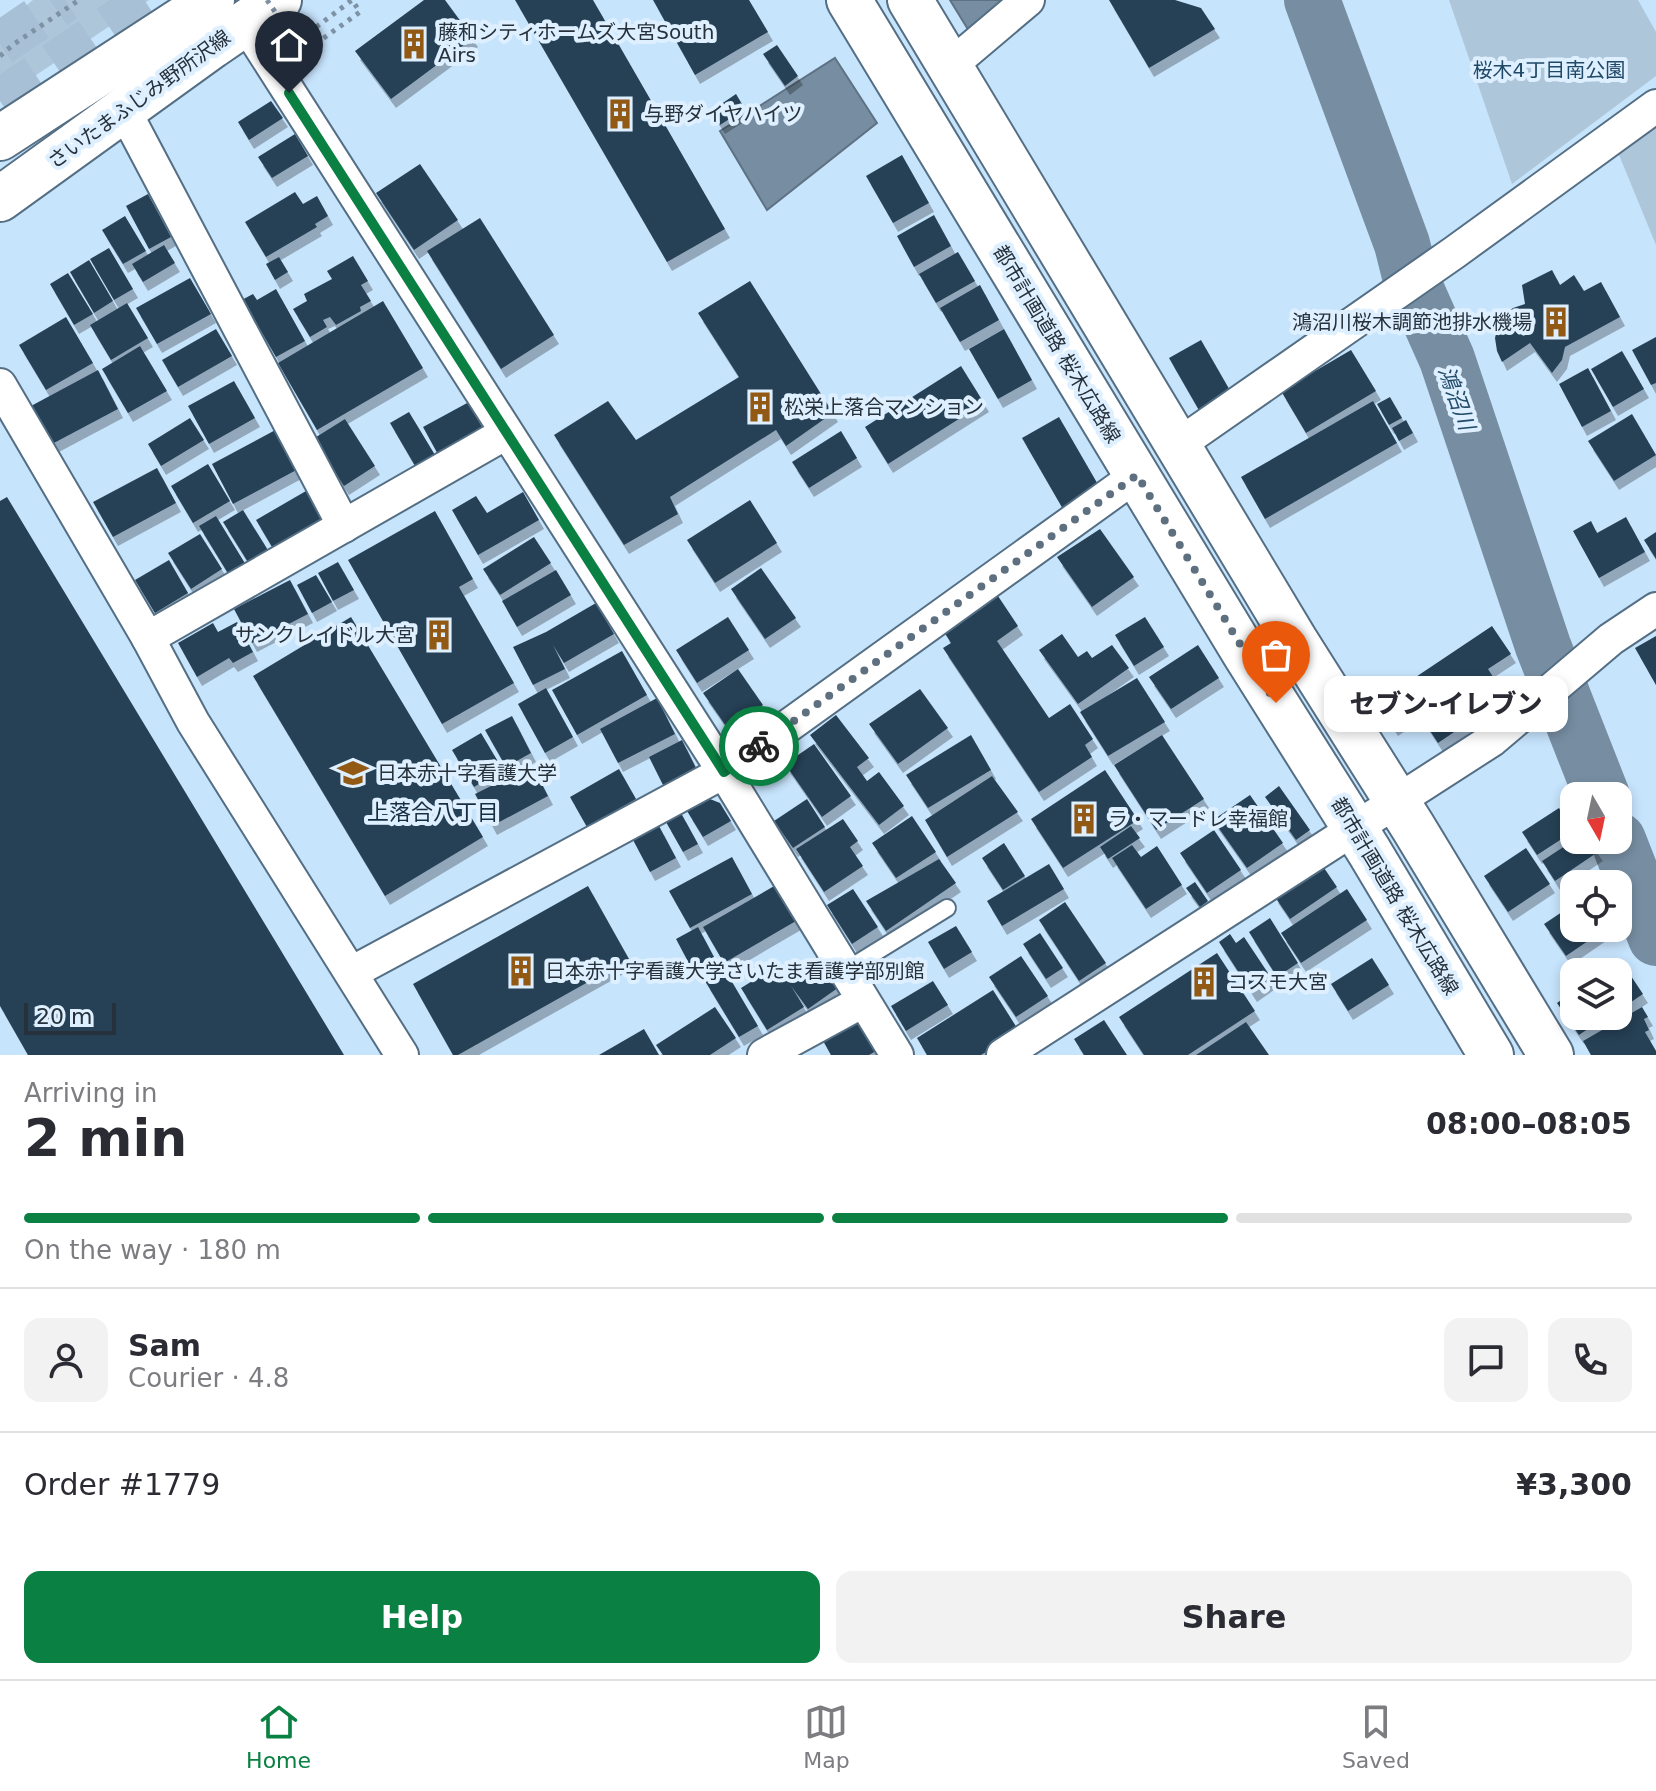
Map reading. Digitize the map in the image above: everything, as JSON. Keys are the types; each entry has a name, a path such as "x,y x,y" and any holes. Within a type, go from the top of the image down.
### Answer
{"main road":[{"name":"都市計画道路 桜木広路線","path":"849,0 1491,1055"},
{"path":"910,0 1295,640 1551,1055"},
{"path":"0,138 251,6"},
{"name":"さいたまふじみ野所沢線","path":"0,199 124,110 251,6"}],"street":[{"path":"950,66 1028,0"},
{"path":"251,6 506,433 724,772 897,1055"},
{"path":"1178,445 1455,252 1656,106"},
{"path":"124,110 344,526"},
{"path":"0,385 9,421 148,638 193,722 402,1055"},
{"path":"148,638 506,433"},
{"path":"351,973 724,772 1137,475"},
{"path":"1016,1052 1492,740 1611,639 1656,609"},
{"path":"764,1055 863,1001"}],"lane":[{"path":"845,971 947,908"}],"path":[{"path":"0,56 79,0"},
{"path":"251,6 303,53 360,12 352,0 307,34 294,57"}],"green space":[{"path":"33,0 149,0 0,99 0,27"},
{"name":"桜木4丁目南公園","path":"1449,0 1638,0 1656,32 1656,76 1512,184"},
{"name":"桜木4丁目南公園","path":"1656,123 1656,245 1617,150"}],"shaded area":[{"path":"950,0 1011,0 972,36"},
{"path":"835,58 877,123 767,210 720,131"}],"building":[{"name":"藤和シティホームズ大宮South Airs","path":"424,0 445,0 473,38 391,99 355,51"},
{"name":"与野ダイヤハイツ","path":"515,0 593,0 725,229 667,262"},
{"path":"653,0 749,0 768,32 695,75"},
{"path":"1109,0 1175,0 1201,8 1215,29 1149,68"},
{"path":"777,45 798,76 785,86 763,54"},
{"path":"736,94 745,109 720,125 711,111"},
{"path":"271,101 283,118 249,140 238,122"},
{"path":"295,134 308,156 272,178 258,157"},
{"path":"902,155 929,203 893,223 866,176"},
{"path":"420,164 458,220 414,250 376,193"},
{"path":"295,192 303,204 317,196 328,216 315,224 317,227 266,257 245,222"},
{"path":"148,194 171,237 149,249 126,206"},
{"path":"934,215 951,246 914,267 897,236"},
{"path":"125,216 146,251 123,264 102,230"},
{"path":"480,218 554,335 501,369 427,251"},
{"path":"164,245 175,263 143,282 132,264"},
{"path":"109,248 133,289 114,300 90,259"},
{"path":"958,252 975,281 936,303 919,274"},
{"path":"353,256 368,281 361,285 371,301 360,307 361,311 336,325 330,317 323,320 327,327 310,337 293,309 307,301 304,294 332,279 327,271"},
{"path":"279,257 288,272 275,280 266,264"},
{"path":"89,260 113,301 94,313 70,272"},
{"name":"鴻沼川桜木調節池排水機場","path":"1552,270 1560,285 1574,275 1584,291 1601,282 1620,317 1565,347 1562,360 1552,373 1530,343 1502,362 1495,338 1498,326 1513,308 1525,304 1522,285"},
{"path":"68,273 93,314 74,325 50,284"},
{"path":"190,278 211,314 157,344 136,308"},
{"name":"松栄上落合マンション","path":"750,281 833,413 786,446 776,430 670,497 678,514 624,545 554,435 608,401 636,440 739,377 698,313"},
{"path":"980,285 999,320 960,342 940,308"},
{"path":"276,289 305,341 276,357 254,319 247,323 236,303 253,294 257,300"},
{"path":"383,301 423,368 317,430 278,363"},
{"path":"127,303 148,338 111,360 90,325"},
{"path":"66,317 93,363 46,390 19,345"},
{"path":"216,329 232,356 178,387 162,360"},
{"path":"1004,329 1032,380 998,399 969,349"},
{"path":"1656,337 1656,383 1651,385 1632,350"},
{"path":"1201,340 1232,394 1200,412 1169,358"},
{"path":"140,346 167,391 128,413 102,369"},
{"path":"1351,350 1376,391 1306,433 1281,391"},
{"path":"1622,351 1644,389 1613,407 1591,369"},
{"path":"961,366 984,403 888,464 865,427"},
{"path":"1588,368 1611,411 1582,427 1559,384"},
{"path":"98,370 118,409 52,444 31,406"},
{"path":"234,381 255,418 209,444 188,406"},
{"path":"1390,397 1402,418 1389,425 1377,404"},
{"path":"1373,401 1397,443 1265,519 1241,477"},
{"path":"469,402 485,433 440,458 423,427"},
{"path":"409,412 438,460 418,471 390,423"},
{"path":"1632,414 1656,455 1614,481 1588,441"},
{"path":"1059,417 1100,488 1063,509 1022,438"},
{"path":"190,418 204,440 161,466 148,444"},
{"path":"345,419 375,466 344,486 313,439"},
{"path":"1406,420 1413,433 1399,441 1392,428"},
{"path":"281,427 302,467 233,504 212,464"},
{"path":"841,431 857,458 809,488 792,462"},
{"path":"208,464 230,501 193,523 171,486"},
{"path":"157,468 176,503 113,537 93,502"},
{"path":"306,491 324,522 275,552 256,520"},
{"path":"523,492 539,520 478,555 452,510 476,496 487,513"},
{"path":"7,497 344,1055 28,1055 0,1006 0,501"},
{"path":"750,500 777,543 715,583 687,540"},
{"path":"243,510 271,555 251,567 223,522"},
{"name":"サンクレイドル大宮","path":"435,511 473,579 459,587 514,683 442,724 348,560"},
{"path":"216,516 246,565 229,575 199,526"},
{"path":"1626,517 1645,552 1599,578 1573,531 1591,521 1597,533"},
{"path":"1100,529 1134,577 1092,607 1057,557"},
{"path":"1656,532 1656,559 1644,540"},
{"path":"200,534 222,569 191,589 168,553"},
{"path":"534,537 551,563 500,595 483,569"},
{"path":"169,560 188,593 155,613 135,580"},
{"path":"338,562 354,590 333,601 318,573"},
{"path":"761,568 796,618 765,639 731,589"},
{"path":"556,570 571,595 517,627 502,601"},
{"path":"316,575 332,602 312,613 297,585"},
{"path":"290,580 308,614 252,643 234,609"},
{"path":"998,596 1018,626 997,641 1049,718 1070,704 1093,739 1085,745 1092,757 1039,792 943,648 951,643 944,632"},
{"path":"596,603 614,634 564,663 553,645 565,669 533,685 513,647"},
{"path":"351,617 483,837 385,896 253,676"},
{"path":"728,617 749,650 697,683 676,650"},
{"path":"1145,617 1164,647 1134,666 1115,635"},
{"path":"237,622 253,652 233,663 229,658 197,677 178,643 213,623 218,632"},
{"path":"1492,626 1511,654 1488,669 1506,697 1438,743 1417,711 1393,727 1377,703"},
{"path":"1062,634 1078,657 1087,651 1092,658 1112,645 1129,668 1078,704 1039,650"},
{"path":"1656,636 1656,685 1635,648"},
{"path":"1198,645 1219,678 1171,709 1149,677"},
{"path":"622,651 647,695 577,735 552,690"},
{"path":"738,669 763,705 728,729 703,693"},
{"path":"1137,678 1165,722 1108,756 1080,712"},
{"path":"546,688 573,737 545,753 518,704"},
{"path":"920,689 948,728 898,764 869,724"},
{"path":"657,698 675,734 618,763 600,729"},
{"path":"763,711 772,724 734,748 725,734"},
{"path":"836,715 869,758 857,767 867,781 879,772 904,806 879,825 810,735"},
{"path":"512,716 531,753 506,767 485,730"},
{"path":"481,733 503,770 474,787 452,750"},
{"path":"971,735 991,770 928,808 906,775"},
{"path":"1162,735 1204,799 1156,830 1114,765"},
{"path":"682,740 696,768 663,785 649,757"},
{"path":"814,744 851,796 822,817 785,764"},
{"path":"532,765 548,796 492,826 475,794"},
{"path":"619,769 636,799 587,827 570,797"},
{"name":"ラ・マードレ幸福館","path":"1105,770 1138,820 1063,868 1031,819"},
{"path":"992,776 1018,812 947,857 925,820"},
{"path":"1279,786 1310,830 1296,840 1265,797"},
{"path":"1250,795 1283,843 1247,868 1213,820"},
{"path":"710,799 720,803 731,821 703,837 687,811"},
{"path":"807,799 825,827 793,848 774,821"},
{"path":"1560,810 1560,840 1537,855 1522,832"},
{"path":"681,813 698,844 683,852 666,822"},
{"path":"912,816 936,852 896,878 872,843"},
{"path":"843,819 858,841 850,847 863,866 824,892 796,849"},
{"path":"659,826 676,858 650,872 633,840"},
{"path":"1131,826 1140,838 1108,859 1100,847"},
{"path":"1214,830 1241,870 1207,893 1180,853"},
{"path":"1004,843 1025,876 1003,890 982,858"},
{"path":"1132,845 1141,857 1157,846 1182,885 1146,909 1112,858"},
{"path":"1526,848 1550,884 1508,912 1484,876"},
{"path":"1560,849 1560,854 1595,854 1571,870 1560,870 1560,878 1555,881 1542,861"},
{"path":"732,857 752,894 690,928 669,891"},
{"path":"939,859 956,883 886,931 866,901"},
{"path":"1320,862 1337,887 1290,919 1273,894"},
{"path":"1049,864 1064,889 1002,926 987,901"},
{"path":"1195,882 1208,901 1200,907 1186,888"},
{"path":"776,885 796,921 724,963 703,927"},
{"name":"日本赤十字看護大学さいたま看護学部別館","path":"588,886 629,959 453,1055 413,984"},
{"path":"853,889 878,927 852,944 827,905"},
{"path":"1347,889 1367,920 1301,963 1281,933"},
{"path":"1065,902 1106,963 1079,981 1039,920"},
{"path":"1560,913 1560,942 1586,942 1566,956 1544,924"},
{"path":"1270,918 1298,963 1277,977 1249,932"},
{"path":"956,926 972,952 944,969 928,942"},
{"path":"698,927 714,957 692,969 676,939"},
{"path":"1040,933 1063,968 1046,979 1023,944"},
{"path":"1230,934 1236,943 1244,937 1272,979 1252,993 1219,942"},
{"name":"コスモ大宮","path":"1217,953 1255,1011 1188,1055 1144,1055 1119,1017"},
{"path":"820,955 842,985 808,1009 791,986 804,1007 767,1030 741,988 778,965 786,979"},
{"path":"1021,956 1048,996 1016,1017 989,977"},
{"path":"1372,958 1389,985 1348,1011 1331,984"},
{"path":"725,970 758,1026 739,1037 705,981"},
{"path":"1632,978 1643,994 1632,1001"},
{"path":"933,981 948,1005 906,1031 891,1006"},
{"path":"993,990 1019,1031 981,1055 927,1055 917,1038"},
{"path":"715,1007 736,1038 710,1055 663,1055 656,1045"},
{"path":"1642,1007 1648,1017 1644,1019 1649,1030 1645,1032 1656,1055 1591,1055 1583,1041 1602,1030 1632,1030 1632,1013"},
{"path":"856,1018 876,1051 869,1055 831,1055 822,1039"},
{"path":"1104,1020 1127,1055 1084,1055 1074,1039"},
{"path":"1246,1022 1269,1055 1196,1055"},
{"path":"644,1029 659,1055 599,1055"}],"waterway":[{"name":"鴻沼川","path":"1312,0 1402,244 1410,276 1447,359 1543,646 1596,782"},
{"name":"鴻沼川","path":"1623,854 1656,938"}],"tunnel":[{"path":"0,44 65,0"},
{"path":"0,101 149,0"}],"way so far":[{"path":"759,746 1137,475 1276,703"}],"place":[{"name":"藤和シティホームズ大宮South Airs","path":"414,44"},
{"name":"与野ダイヤハイツ","path":"620,114"},
{"name":"鴻沼川桜木調節池排水機場","path":"1556,322"},
{"name":"松栄上落合マンション","path":"760,407"},
{"name":"サンクレイドル大宮","path":"439,635"},
{"name":"セブン-イレブン","path":"1276,703"},
{"name":"日本赤十字看護大学","path":"353,773"},
{"name":"ラ・マードレ幸福館","path":"1084,819"},
{"name":"日本赤十字看護大学さいたま看護学部別館","path":"521,971"},
{"name":"コスモ大宮","path":"1204,982"}],"district":[{"name":"上落合八丁目","path":"433,812"}],"route":[{"path":"289,93 724,772 759,746"}]}
